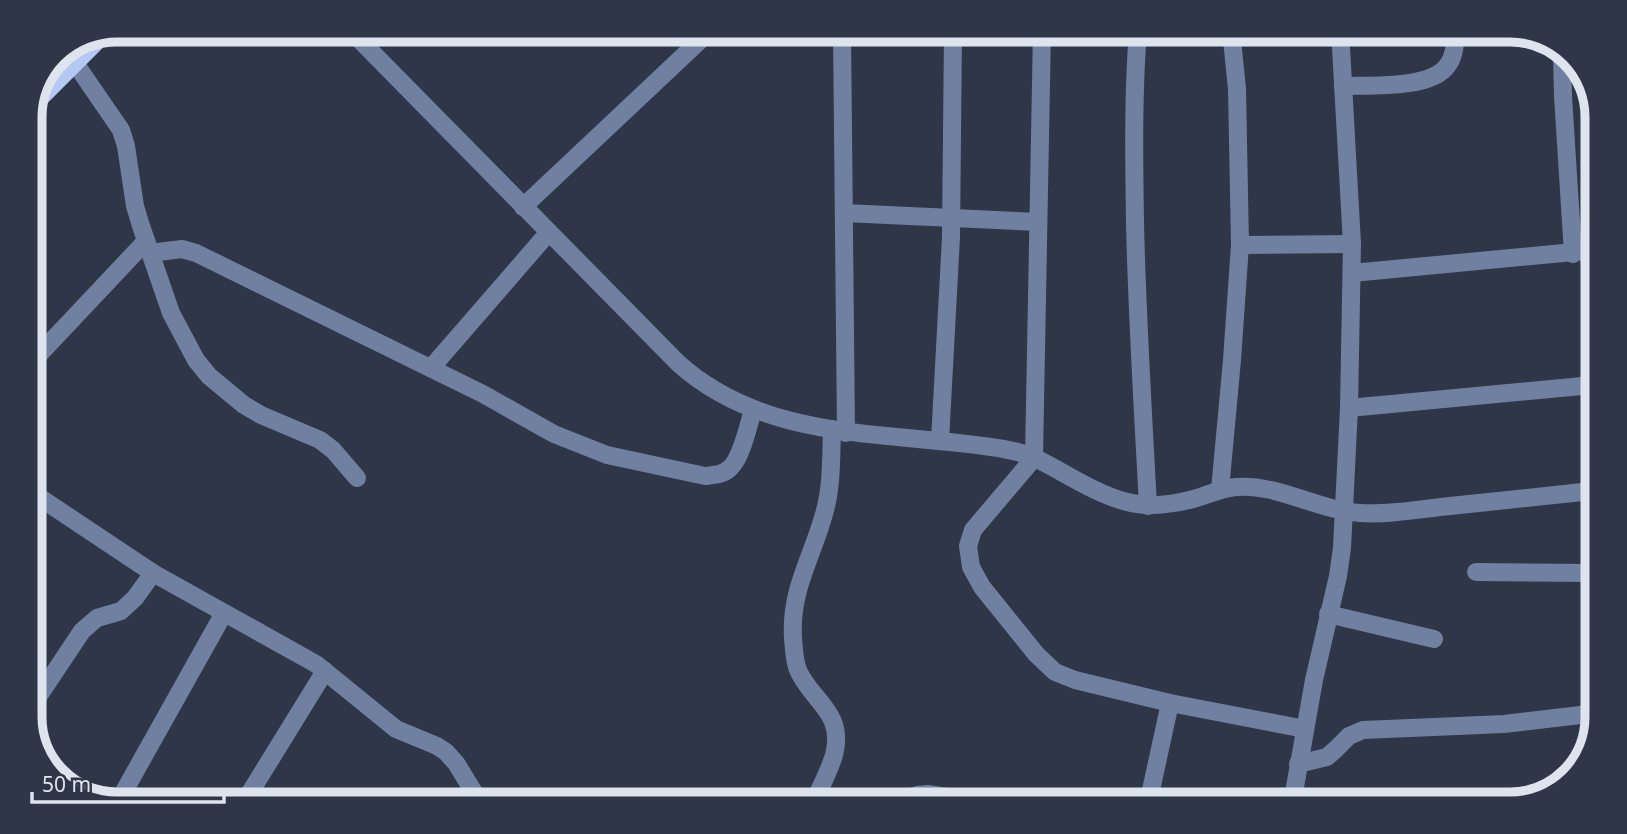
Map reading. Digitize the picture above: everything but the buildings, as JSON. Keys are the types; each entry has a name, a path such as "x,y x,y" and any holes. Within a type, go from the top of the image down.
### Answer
{"main road":[{"path":"47,91 91,47"}],"street":[{"path":"362,42 679,364 725,397 754,410 839,431 1013,450 1108,495 1147,506 1197,498 1234,487 1255,487 1360,513 1398,512 1585,492"},
{"path":"523,207 697,42"},
{"path":"818,792 834,755 835,729 830,715 798,670 793,617 799,584 828,501 839,431 844,214 842,42"},
{"path":"940,441 951,218 953,42"},
{"path":"1042,42 1034,458 973,530 968,546 971,567 982,587 1036,654 1055,672 1075,680 1170,703 1305,729"},
{"path":"1138,42 1135,83 1135,205 1147,506"},
{"path":"1220,490 1240,245 1237,89 1232,42"},
{"path":"1294,792 1342,548 1349,408 1352,244 1341,42"},
{"path":"1343,86 1418,82 1436,77 1448,66 1455,42"},
{"path":"75,63 121,130 135,206 148,247 177,324 196,359 209,376 244,405 320,440 333,450 356,478"},
{"path":"1562,64 1573,254"},
{"path":"844,214 1038,222"},
{"path":"431,368 548,232"},
{"path":"1240,245 1352,244"},
{"path":"42,352 148,247 182,249 196,253 502,403 554,434 626,460 705,476 719,475 731,467 738,455 754,410"},
{"path":"1352,273 1585,252"},
{"path":"1349,408 1585,387"},
{"path":"42,499 153,573 325,671 396,729 446,752 474,792"},
{"path":"1476,572 1585,573"},
{"path":"42,691 82,631 97,618 121,611 135,598 153,573"},
{"path":"124,792 224,613"},
{"path":"1328,614 1434,639"},
{"path":"250,792 325,671"},
{"path":"1151,792 1170,703"},
{"path":"1298,764 1326,757 1349,736 1363,730 1504,724 1585,714"}]}
